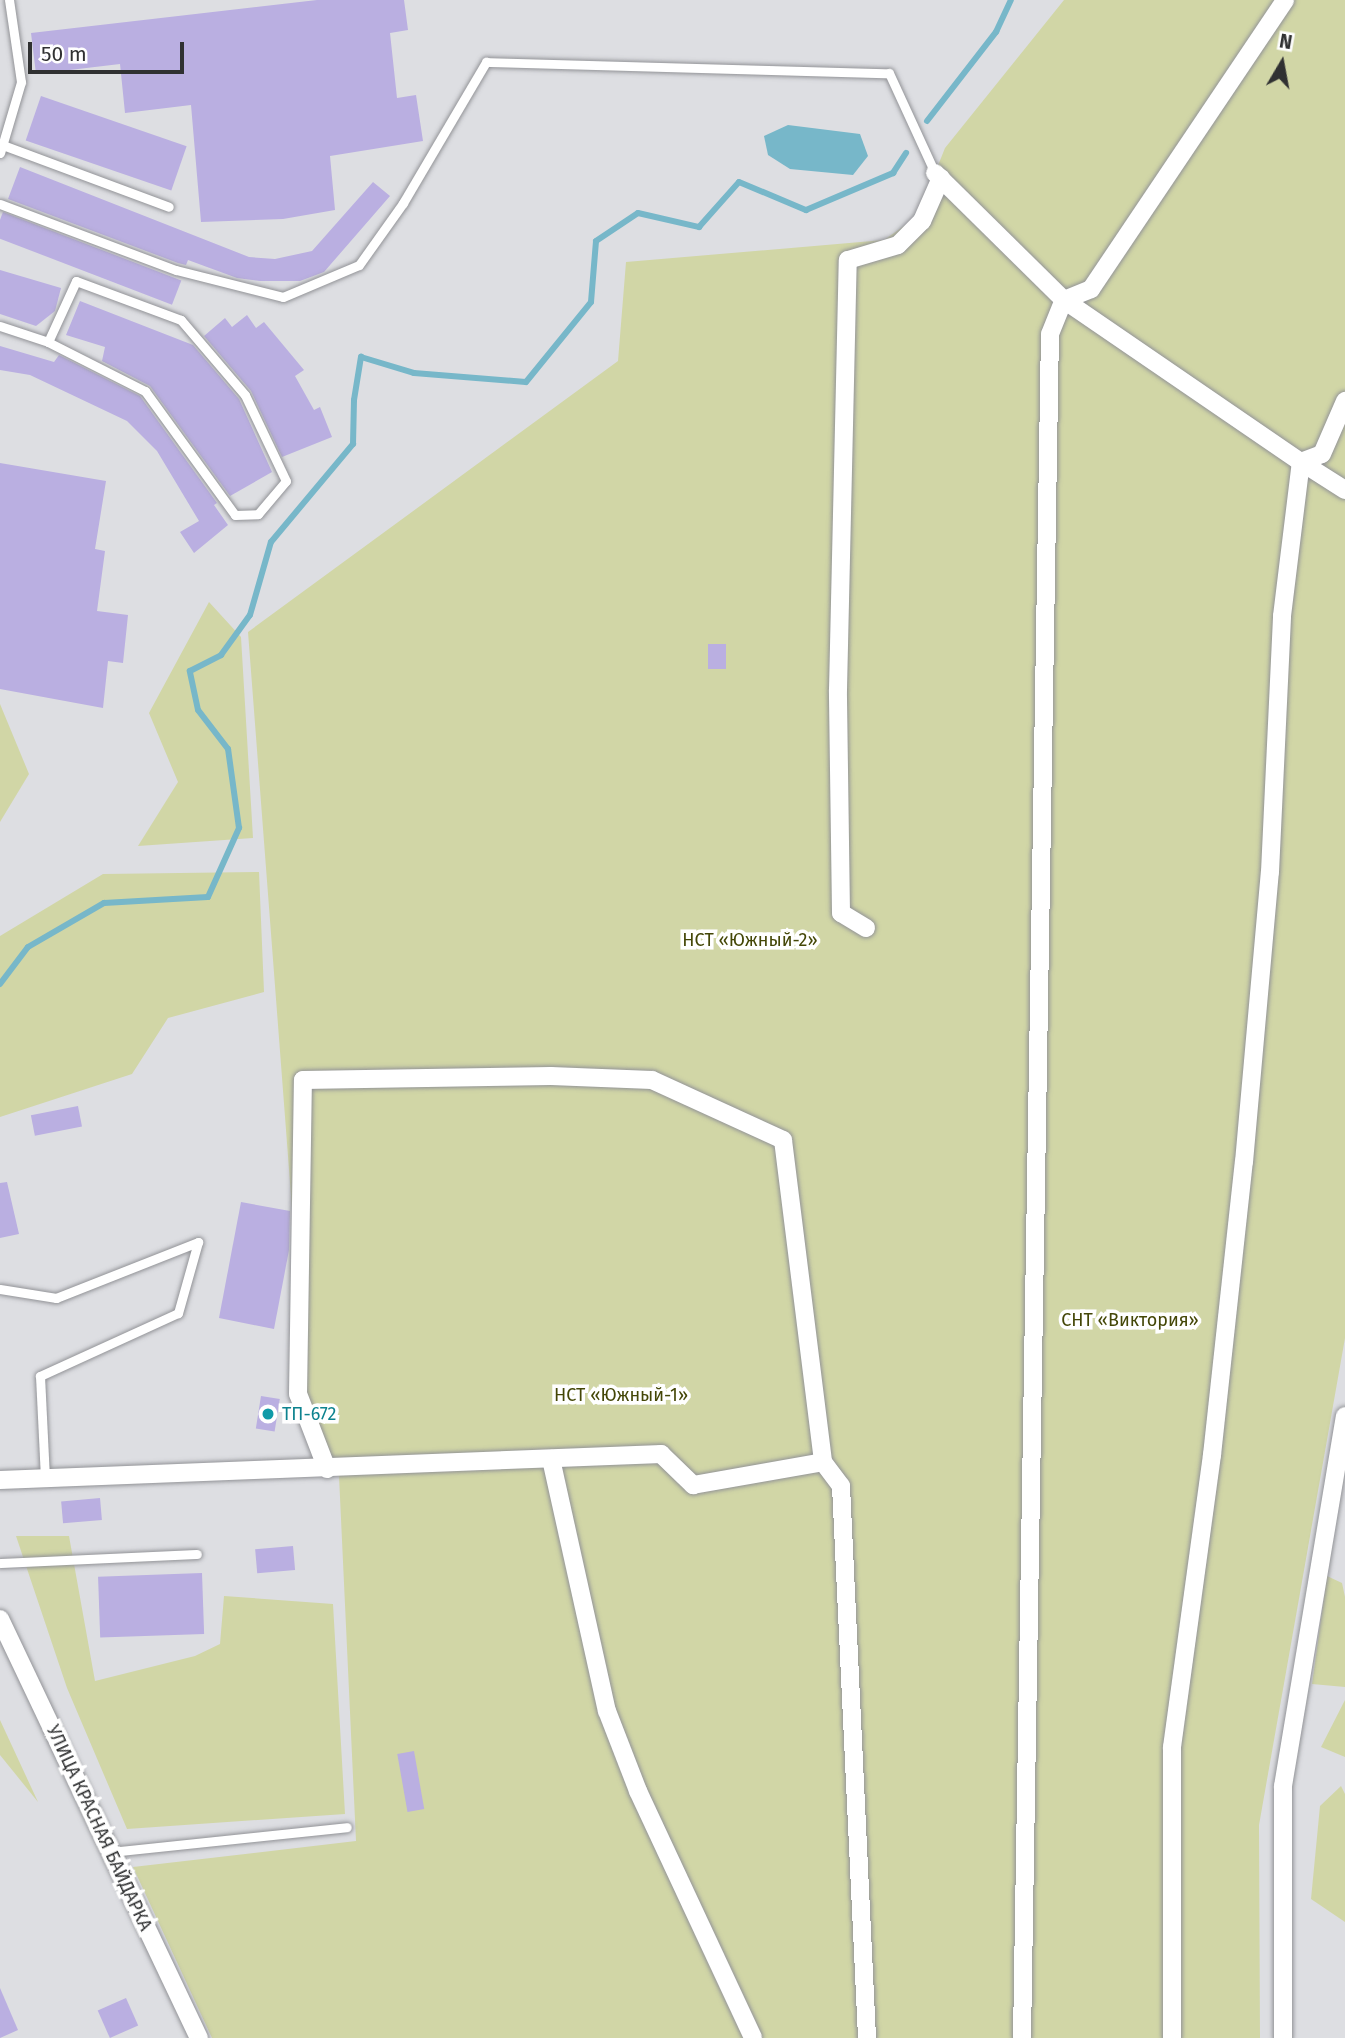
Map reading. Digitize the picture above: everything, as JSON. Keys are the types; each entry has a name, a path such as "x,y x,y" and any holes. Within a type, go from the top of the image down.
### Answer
{"street":[{"path":"1022,2038 1049,334 1064,300 1091,289 1285,0"},
{"path":"866,928 841,913 838,690 848,260 898,245 922,221 938,176 1064,300 1345,490"},
{"path":"1301,462 1322,454 1345,401"},
{"path":"1172,2038 1172,1747 1212,1455 1244,1162 1270,872 1282,616 1301,462"},
{"path":"327,1469 298,1394 303,1080 551,1076 652,1080 783,1140 823,1462 841,1486 867,2038"},
{"path":"1283,2038 1283,1786 1345,1416"},
{"path":"0,1480 661,1454 693,1485 823,1462"},
{"path":"551,1459 607,1711 638,1790 753,2038"},
{"name":"УЛИЦА КРАСНАЯ БАЙДАРКА","path":"0,1619 199,2038"}],"lane":[{"path":"9,0 21,82 1,147 169,207"},
{"path":"0,204 176,270 283,297 359,265 404,203 486,62 889,73 938,176"},
{"path":"0,326 48,342 145,391 235,515 258,514 286,481 245,395 181,320 76,281 48,342"},
{"path":"0,1289 56,1298 198,1242 178,1313 40,1376 45,1479"},
{"path":"0,1563 197,1554"},
{"path":"110,1852 347,1827"}],"green space":[{"path":"1064,0 1345,0 1345,1338 1259,1825 1260,2038 212,2038 133,1867 356,1841 339,1476 306,1392 248,632 618,361 626,262 884,240 934,205 935,173 945,148"},
{"path":"209,602 241,637 253,838 138,846 178,782 149,713"},
{"path":"0,704 29,774 0,822"},
{"path":"259,872 264,992 168,1018 132,1074 0,1117 0,936 103,874"},
{"path":"16,1536 69,1536 95,1681 195,1656 220,1644 224,1596 333,1604 345,1814 127,1829 67,1688"},
{"path":"1327,1576 1342,1583 1345,1597 1345,1687 1312,1684"},
{"path":"1345,1700 1345,1757 1321,1747"},
{"path":"0,1720 38,1802 0,1755"},
{"path":"1341,1786 1345,1794 1345,1922 1311,1899 1320,1806"}],"water":[{"path":"788,125 860,134 868,156 853,175 790,169 768,155 764,136"}],"building":[{"path":"317,0 404,0 408,30 390,33 397,98 416,95 423,141 330,156 335,210 283,219 201,222 191,105 125,113 120,64 36,74 31,33"},
{"path":"41,96 187,146 171,191 26,140"},
{"path":"20,167 249,257 275,259 312,251 373,182 390,196 324,272 300,281 260,281 237,278 188,260 186,265 178,263 8,199"},
{"path":"3,212 181,280 172,305 0,239 0,220"},
{"path":"0,270 61,288 55,311 36,326 0,314"},
{"path":"80,301 193,345 239,399 272,472 230,496 150,386 102,361 105,347 66,335"},
{"path":"247,315 256,328 264,322 304,370 295,376 314,410 320,407 332,437 282,457 251,391 204,336 225,318 232,327"},
{"path":"0,346 54,362 59,355 140,396 217,503 214,505 228,525 194,553 180,532 199,521 157,451 127,421 30,375 0,370"},
{"path":"0,463 106,481 95,549 105,551 97,611 128,615 123,663 108,661 103,708 0,689"},
{"path":"708,644 726,644 726,669 708,669"},
{"path":"78,1106 82,1127 35,1136 31,1115"},
{"path":"7,1182 19,1234 0,1238 0,1183"},
{"path":"241,1202 290,1211 289,1250 274,1329 219,1318"},
{"name":"ТП-672","path":"261,1396 280,1399 275,1432 256,1429"},
{"path":"100,1498 102,1520 63,1523 61,1501"},
{"path":"293,1546 295,1570 257,1573 255,1549"},
{"path":"202,1573 204,1634 100,1638 98,1577"},
{"path":"414,1751 424,1809 408,1812 397,1754"},
{"path":"0,1988 18,2030 0,2038"},
{"path":"126,1998 138,2025 110,2038 98,2011"}],"waterway":[{"path":"927,121 996,32 1011,0"},
{"path":"0,984 28,947 104,903 208,897 239,828 228,749 198,710 190,671 221,655 250,615 271,542 353,444 354,400 361,357 414,373 526,382 591,302 596,241 638,213 699,227 739,182 806,210 893,173 906,153"}],"place":[{"name":"ТП-672","path":"268,1414"}],"park label":[{"name":"НСТ «Южный-2»","path":"750,940"},
{"name":"СНТ «Виктория»","path":"1130,1320"},
{"name":"НСТ «Южный-1»","path":"621,1395"}]}
